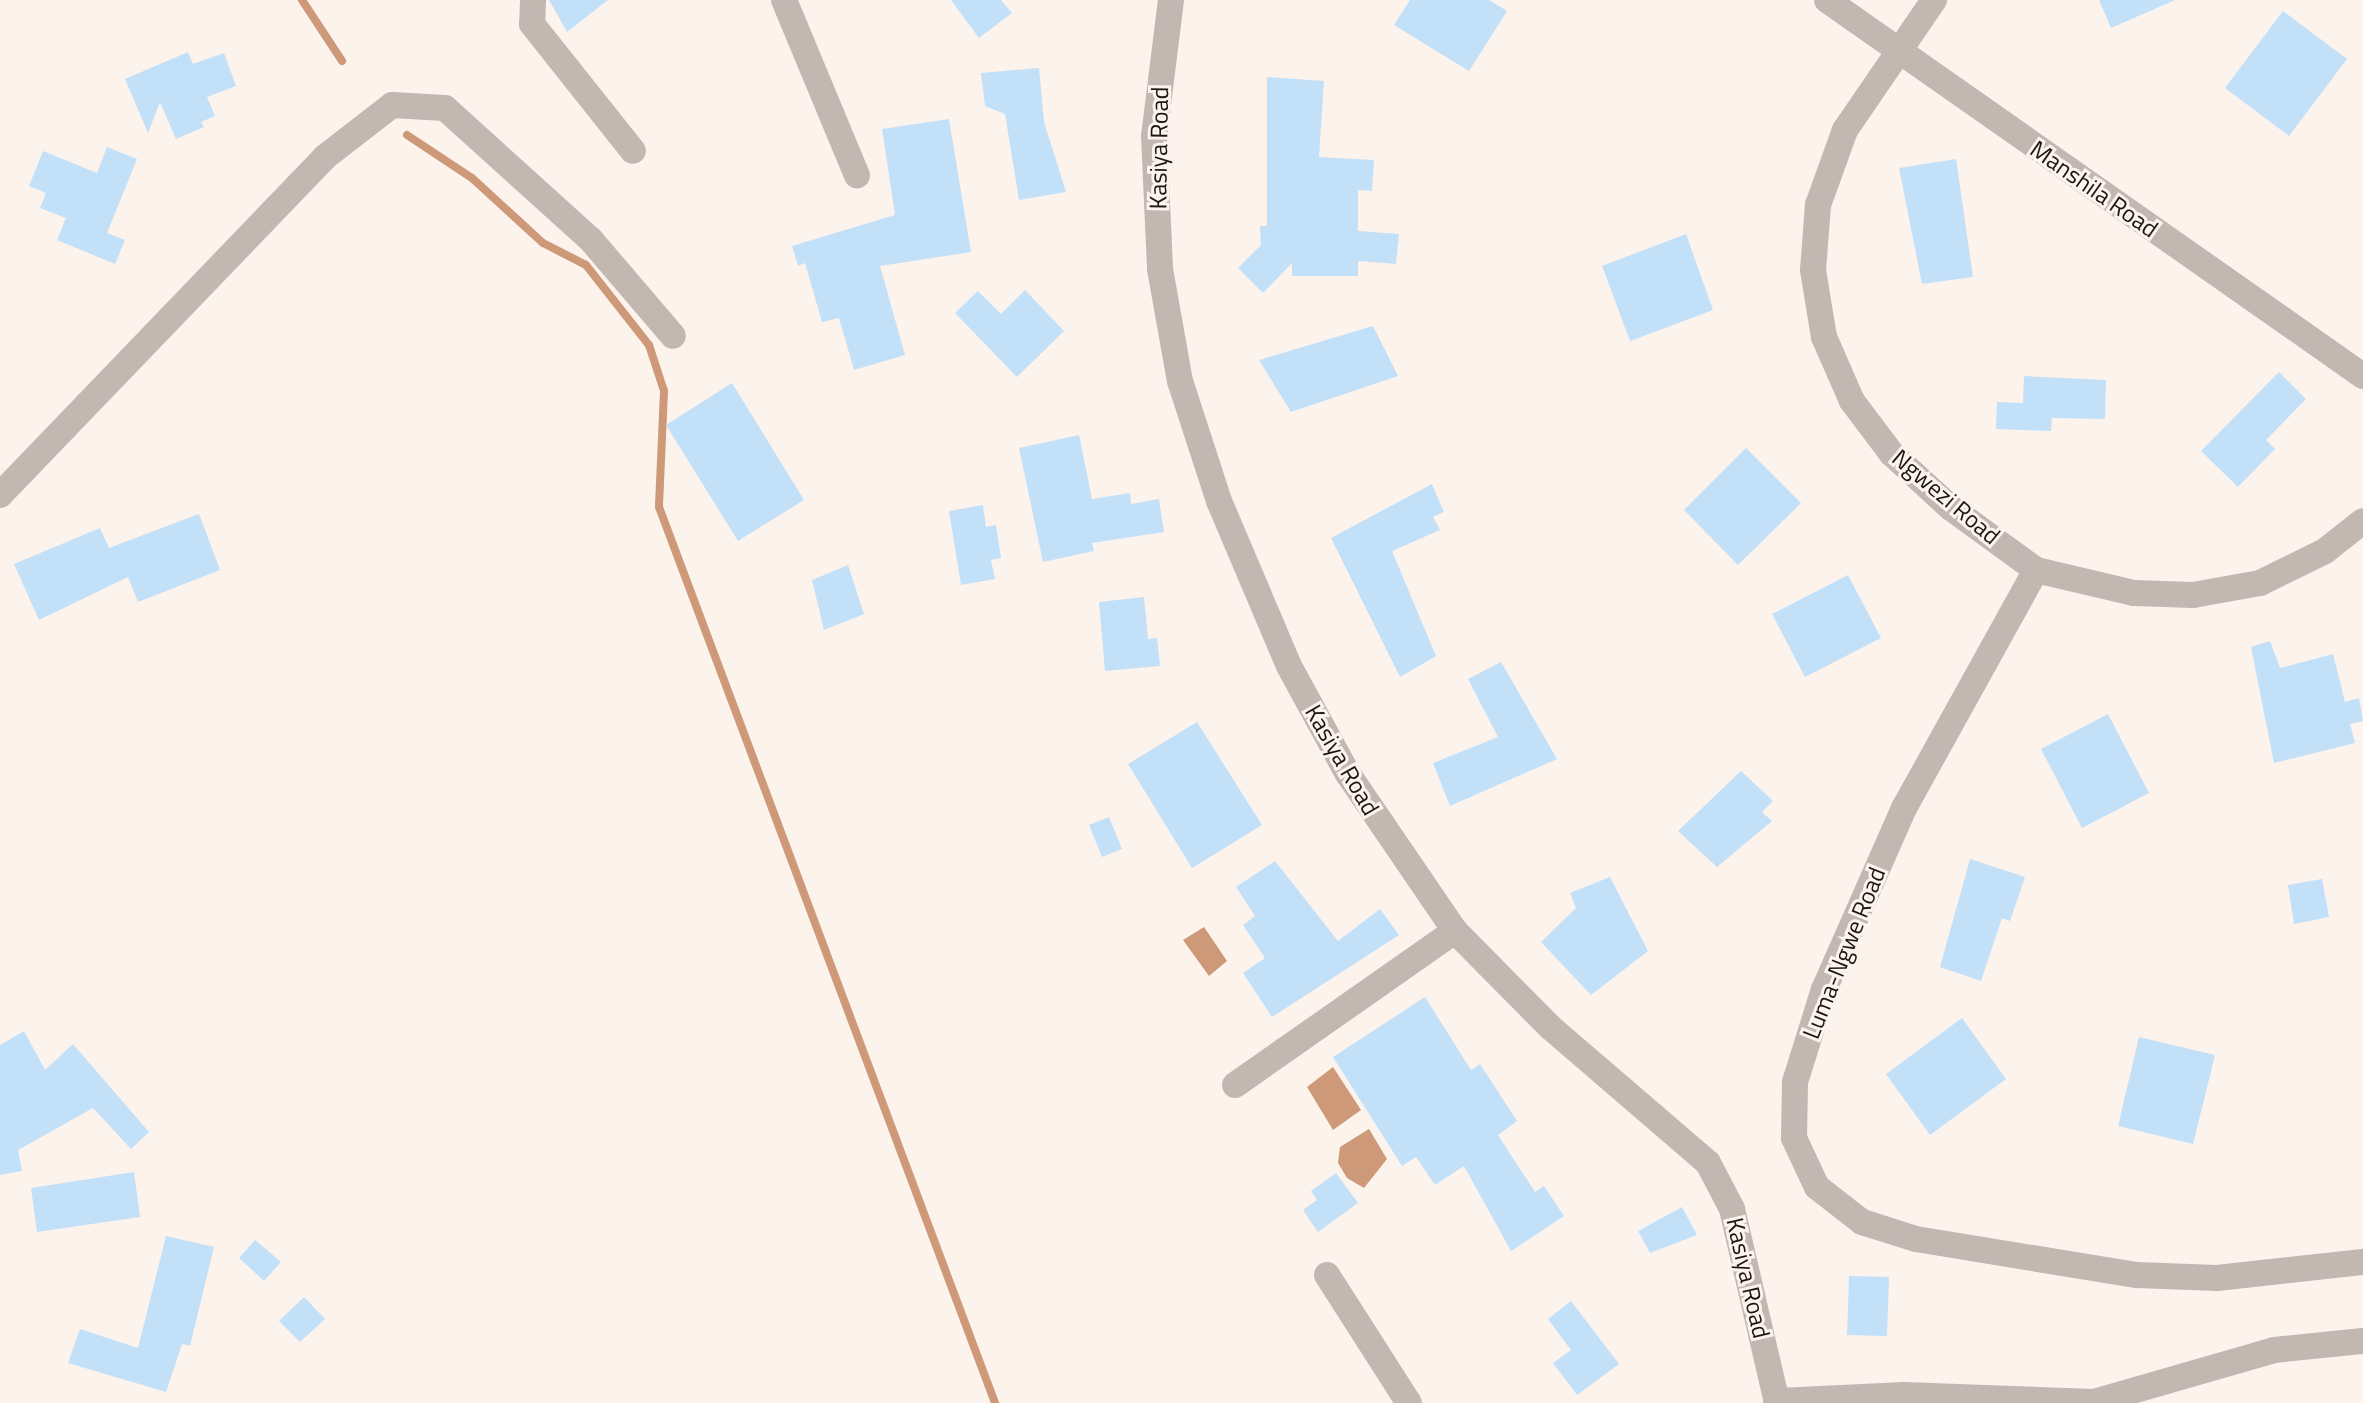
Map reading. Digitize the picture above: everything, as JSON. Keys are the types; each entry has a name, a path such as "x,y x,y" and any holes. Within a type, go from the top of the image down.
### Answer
{"street":[{"path":"533,0 532,24 633,151"},
{"path":"784,0 857,175"},
{"name":"Kasiya Road","path":"1171,0 1154,136 1160,269 1180,381 1219,501 1289,666 1348,774 1455,931 1550,1027 1708,1163 1732,1209 1776,1402"},
{"name":"Manshila Road","path":"1827,0 2363,376"},
{"name":"Ngwezi Road","path":"1934,0 1845,130 1818,205 1813,270 1824,337 1852,401 1892,454 1951,508 2036,570 2134,593 2193,595 2260,583 2325,551 2363,521"},
{"path":"0,495 325,157 392,105 445,108 591,240 673,336"},
{"name":"Luma-Ngwe Road","path":"2036,570 1904,808 1824,989 1795,1082 1794,1138 1817,1187 1862,1222 1916,1239 2137,1275 2232,1277 2363,1262"},
{"path":"1235,1085 1455,931"},
{"path":"1327,1275 1409,1403"},
{"path":"1776,1402 1904,1395 2094,1402 2274,1350 2363,1341"}],"shaded area":[{"path":"1204,927 1227,961 1209,976 1183,940"},
{"path":"1333,1067 1361,1110 1333,1130 1307,1087"},
{"path":"1369,1129 1387,1159 1364,1188 1347,1178 1338,1163 1340,1147"}],"building":[{"path":"549,0 608,0 567,32"},
{"path":"951,0 1001,0 1012,13 979,38"},
{"path":"1410,0 1489,0 1507,11 1469,71 1394,25"},
{"path":"2099,0 2175,0 2111,28"},
{"path":"2283,11 2347,59 2289,136 2225,88"},
{"path":"188,52 193,64 224,53 236,86 207,97 215,116 201,122 204,127 176,139 160,102 148,133 125,79"},
{"path":"1039,68 1044,122 1066,192 1019,200 1005,114 985,106 981,73"},
{"path":"1267,77 1324,81 1319,157 1374,160 1372,191 1358,190 1358,231 1399,234 1396,264 1358,261 1358,276 1292,276 1292,263 1263,293 1238,268 1261,245 1260,226 1267,226"},
{"path":"949,119 971,252 880,266 905,355 854,370 839,318 822,322 805,263 798,266 792,246 895,215 882,129"},
{"path":"107,147 137,159 107,233 125,240 115,264 57,240 66,218 40,208 46,193 29,186 43,151 97,173"},
{"path":"1956,159 1973,277 1922,284 1899,168"},
{"path":"1686,234 1713,310 1630,341 1602,266"},
{"path":"1025,290 1064,331 1017,377 955,313 978,291 1001,314"},
{"path":"1373,326 1398,376 1291,412 1259,360"},
{"path":"2279,372 2306,399 2266,440 2275,449 2238,487 2201,451"},
{"path":"2024,376 2106,380 2105,419 2052,418 2051,431 1996,429 1997,402 2023,403"},
{"path":"732,383 804,500 738,541 666,425"},
{"path":"1079,435 1092,499 1130,493 1131,504 1159,499 1164,532 1092,543 1094,551 1043,562 1019,448"},
{"path":"1746,448 1801,503 1738,565 1684,510"},
{"path":"1432,484 1444,512 1433,517 1440,530 1392,551 1436,656 1400,677 1331,538"},
{"path":"983,505 986,527 996,525 1001,558 991,560 995,579 961,585 949,511"},
{"path":"199,514 220,570 138,602 128,577 39,620 14,564 100,528 109,548"},
{"path":"848,565 864,614 824,630 812,580"},
{"path":"1848,575 1881,638 1805,677 1772,614"},
{"path":"1144,597 1148,639 1157,638 1160,666 1105,671 1099,602"},
{"path":"2270,641 2280,668 2333,654 2345,702 2359,698 2363,721 2350,724 2355,743 2274,763 2251,647"},
{"path":"1501,662 1557,759 1450,806 1433,763 1498,737 1468,679"},
{"path":"2108,714 2149,793 2082,828 2041,749"},
{"path":"1197,722 1262,825 1192,868 1128,764"},
{"path":"1741,771 1773,801 1762,812 1772,821 1717,867 1678,831"},
{"path":"1109,817 1122,849 1102,857 1089,825"},
{"path":"1970,859 2025,877 2010,921 2002,918 1981,981 1940,967"},
{"path":"1275,861 1338,941 1380,909 1399,935 1272,1017 1243,973 1265,958 1243,925 1255,916 1236,887"},
{"path":"1610,877 1648,951 1591,995 1541,942 1576,908 1570,893"},
{"path":"2322,879 2329,917 2294,924 2288,885"},
{"path":"1425,997 1471,1070 1480,1064 1517,1121 1498,1135 1535,1192 1544,1186 1564,1216 1511,1251 1464,1166 1435,1185 1416,1157 1402,1166 1333,1057"},
{"path":"1962,1018 2006,1079 1930,1135 1886,1074"},
{"path":"24,1031 45,1070 73,1044 149,1132 131,1149 93,1108 18,1150 22,1171 0,1175 0,1045"},
{"path":"2139,1037 2215,1055 2193,1144 2118,1126"},
{"path":"134,1172 140,1217 37,1232 31,1188"},
{"path":"1336,1173 1358,1203 1318,1232 1303,1210 1317,1200 1311,1191"},
{"path":"1682,1207 1697,1235 1650,1253 1638,1231"},
{"path":"166,1236 214,1247 190,1346 182,1344 166,1392 68,1363 80,1329 138,1348"},
{"path":"255,1240 281,1262 264,1281 239,1258"},
{"path":"1849,1276 1889,1277 1887,1336 1847,1335"},
{"path":"304,1297 325,1319 300,1342 279,1321"},
{"path":"1571,1301 1619,1364 1577,1395 1553,1363 1571,1350 1548,1319"}],"waterway":[{"path":"302,0 342,61"},
{"path":"407,135 472,178 543,243 586,265 649,345 664,391 659,507 995,1403"}]}
